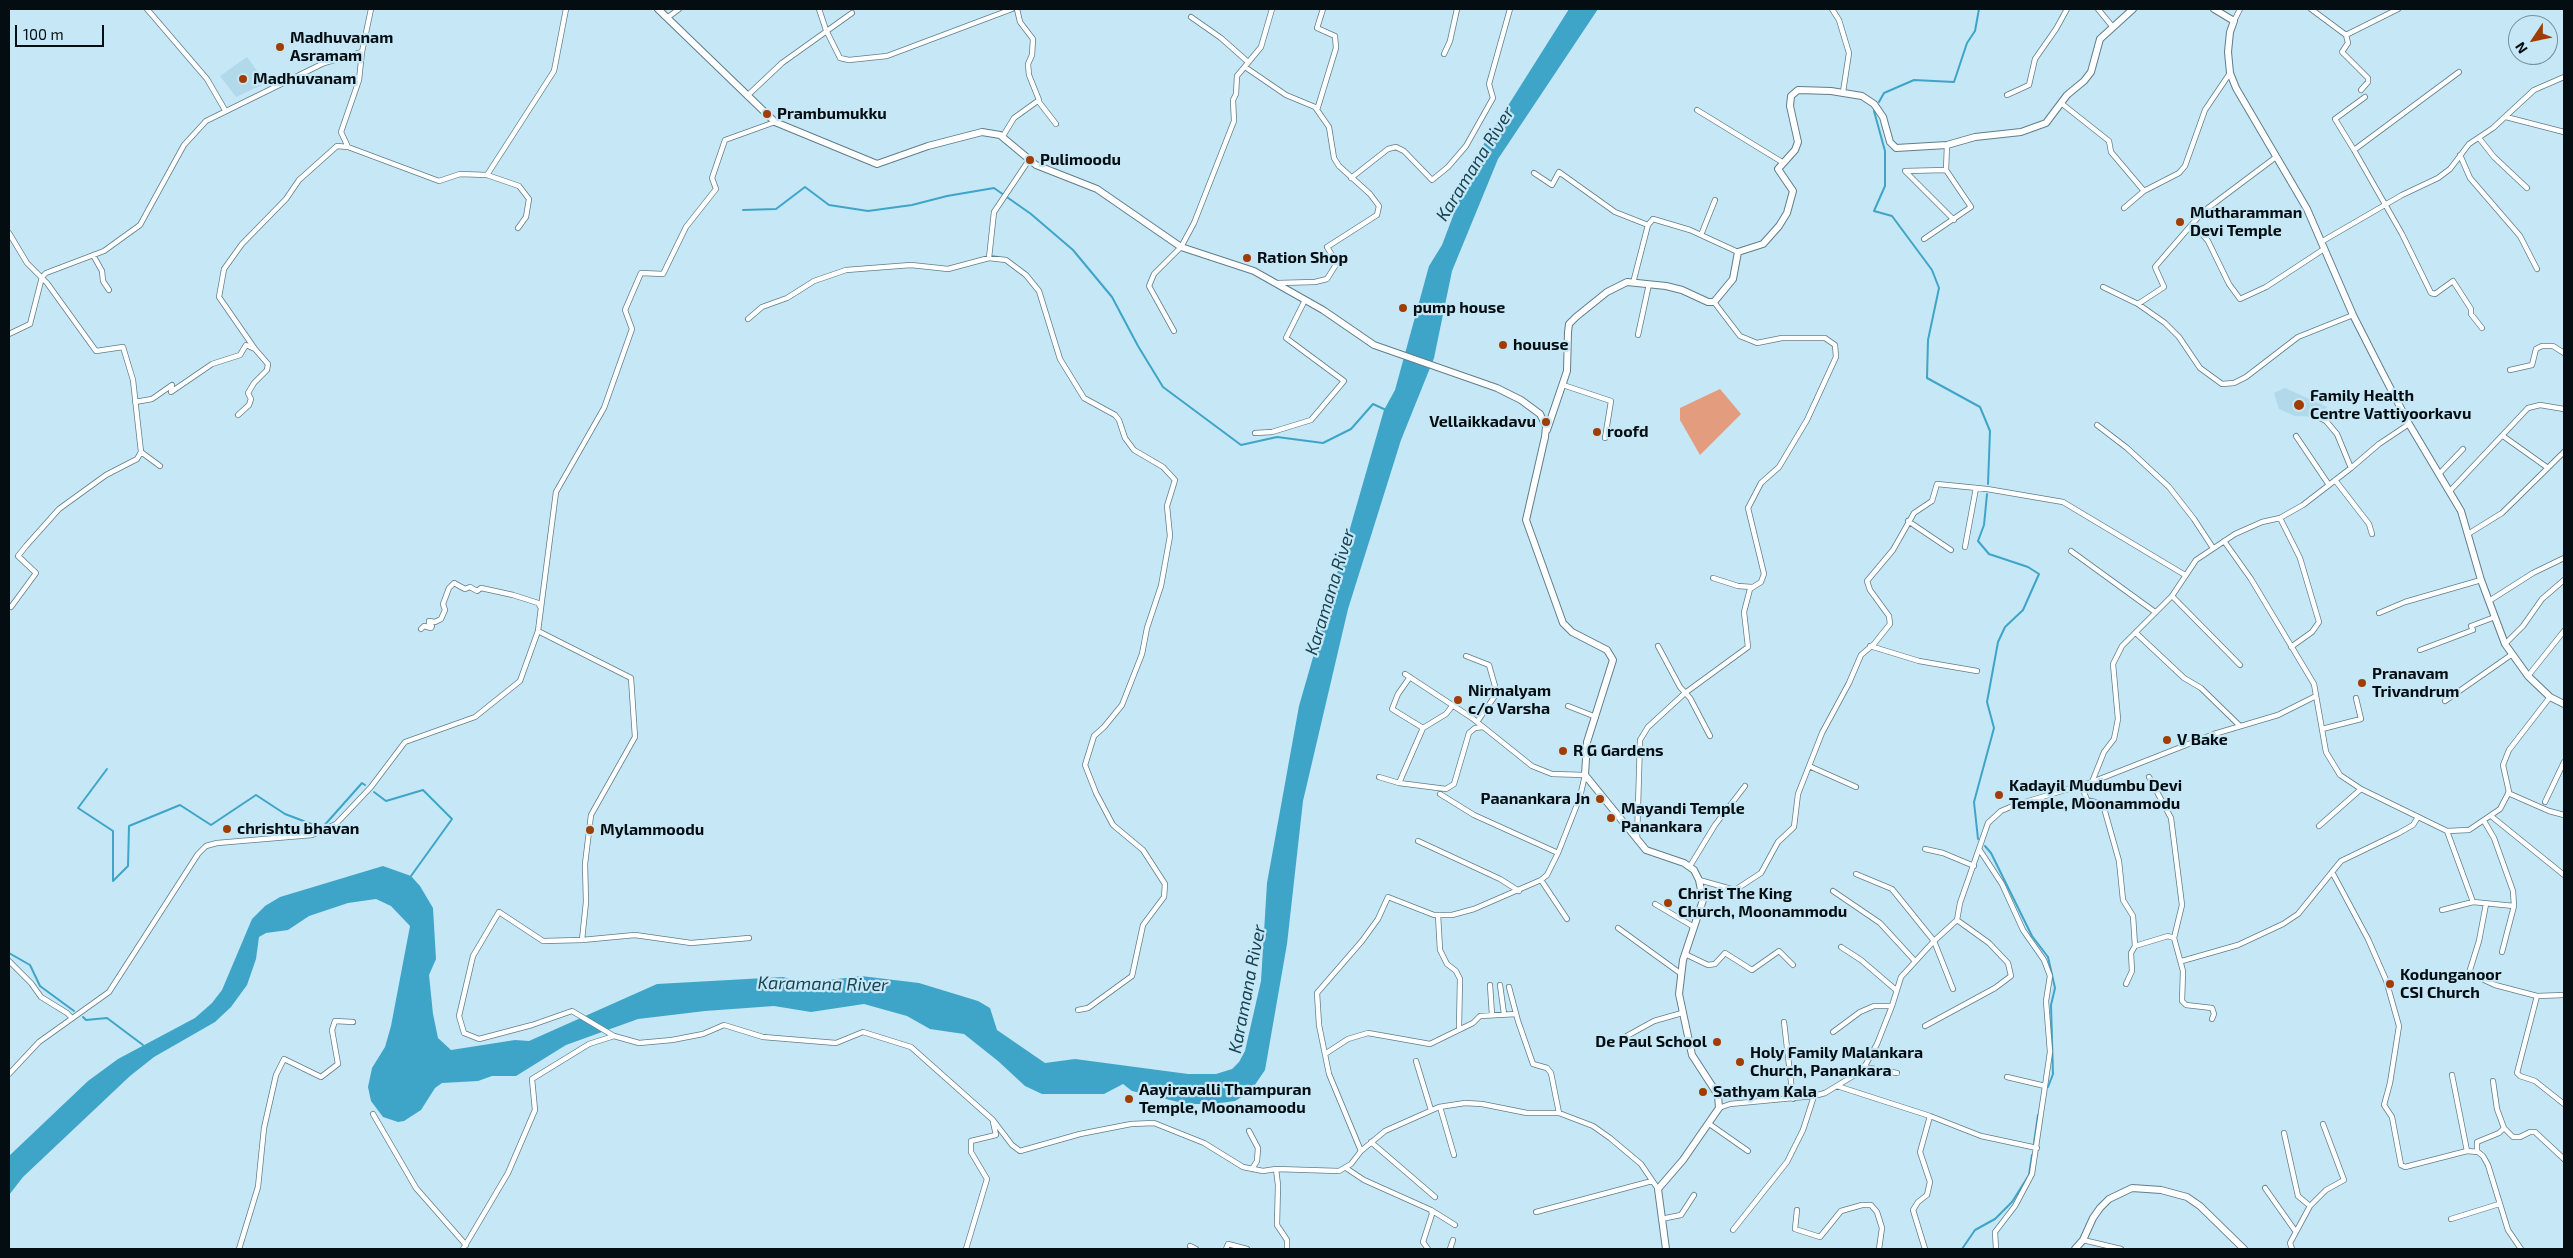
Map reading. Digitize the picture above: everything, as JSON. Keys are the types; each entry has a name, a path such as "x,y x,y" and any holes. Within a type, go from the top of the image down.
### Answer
{"main road":[{"path":"658,9 775,122 877,164 928,146 982,132 1003,136 1029,160 1097,189 1181,247 1254,270 1278,283 1374,345 1497,388 1536,409 1546,426 1545,437"},
{"path":"1666,1249 1658,1189 1683,1160 1719,1108 1718,1095 1692,1055 1679,994 1680,973 1703,900 1699,880 1690,866 1646,850 1584,775 1587,742 1613,663 1613,657 1607,650 1572,632 1564,623 1526,520 1545,437 1555,401 1567,371 1569,324 1607,292 1627,282 1682,290 1708,302 1714,302 1732,279 1738,252 1763,244 1787,213 1792,191 1778,168 1796,150 1798,142 1790,106 1791,96 1798,90 1843,92 1862,96 1874,104 1883,116 1890,142 1896,148 1947,145 1975,137 2021,132 2046,123 2091,72 2100,39 2112,26 2133,9"},
{"path":"2214,9 2234,21 2228,44 2230,73 2243,102 2307,209 2353,315 2408,424 2440,473 2461,511 2488,601 2511,655 2528,676 2550,697 2564,704"},
{"path":"2076,1249 2083,1240 2093,1218 2109,1199 2132,1188 2175,1192 2186,1197 2200,1206 2244,1249"}],"street":[{"path":"147,9 208,79 225,110"},
{"path":"348,147 341,132 359,80 362,52 371,9"},
{"path":"487,175 554,71 566,9"},
{"path":"667,18 679,9"},
{"path":"819,9 826,30 840,58 849,60 888,56 1012,9"},
{"path":"1016,9 1020,22 1033,39 1032,54 1028,64 1029,75 1039,102 1056,124"},
{"path":"1174,331 1149,286 1154,274 1181,247 1194,222 1234,121 1233,100 1236,94 1237,76 1261,47 1272,9"},
{"path":"1317,110 1336,48 1335,36 1317,28 1323,9"},
{"path":"1444,54 1450,41 1457,9"},
{"path":"1351,178 1388,149 1396,147 1404,151 1432,180 1448,167 1466,146 1493,98 1489,84 1510,9"},
{"path":"1832,9 1839,20 1849,53 1843,92"},
{"path":"2007,95 2029,84 2033,75 2035,59 2056,29 2067,9"},
{"path":"2098,9 2112,26"},
{"path":"2234,21 2240,9"},
{"path":"2311,9 2346,35 2348,43 2342,52 2368,78 2368,82 2361,90"},
{"path":"2346,35 2398,9"},
{"path":"747,96 776,69 852,12"},
{"path":"1191,17 1221,38 1248,62"},
{"path":"9,334 30,324 42,278 46,272 104,251 140,225 184,145 206,121 324,63 362,52"},
{"path":"1245,67 1286,95 1317,110 1329,127 1334,158 1339,166 1379,206 1377,215 1328,247 1337,263 1327,279 1315,282 1278,283"},
{"path":"2354,150 2459,72"},
{"path":"2124,208 2144,191 2179,173 2185,166 2205,110 2230,73"},
{"path":"2321,242 2438,178 2450,169 2469,144 2506,116 2534,90 2564,77"},
{"path":"2364,97 2334,119 2386,205 2431,293 2435,294 2454,282 2471,309 2471,314 2482,328"},
{"path":"1003,136 1014,118 1039,102"},
{"path":"2062,103 2109,141 2111,152 2144,191"},
{"path":"1697,110 1782,162"},
{"path":"2506,116 2564,132"},
{"path":"9,1074 39,1042 109,992 198,854 206,846 217,843 312,835 322,832 336,824 371,787 406,742 475,716 520,681 538,631 556,492 604,408 632,329 625,310 641,272 663,274 686,227 716,189 712,178 725,140 775,122"},
{"path":"2478,138 2494,157 2527,188"},
{"path":"1924,238 1971,207 1946,170 1947,145"},
{"path":"238,415 249,405 251,399 248,393 254,383 267,370 268,364 255,349 219,297 224,269 242,244 286,199 300,180 336,146 348,147 439,181 460,174 487,175 519,186 529,199 526,217 518,228"},
{"path":"2460,155 2470,178 2520,236 2537,269"},
{"path":"2138,304 2164,288 2155,267 2204,211 2276,157"},
{"path":"989,258 994,212 1029,160"},
{"path":"1946,170 1905,171 1954,220"},
{"path":"1534,173 1552,185 1559,172 1615,212 1648,225"},
{"path":"1702,235 1715,200"},
{"path":"1633,283 1648,225 1652,219 1702,235 1738,252"},
{"path":"2193,223 2208,242 2229,284 2240,299 2266,287 2324,248"},
{"path":"9,233 27,263 42,278 96,351 123,347 133,380 141,452 137,459 106,475 59,509 26,546 18,556 36,573 11,607"},
{"path":"93,255 102,271 103,281 109,290"},
{"path":"748,319 762,308 787,298 814,281 846,270 911,265 948,270 989,258 1006,260 1026,275 1039,291 1060,358 1084,398 1115,414 1125,438 1134,450 1163,467 1175,480 1167,506 1170,536 1161,586 1147,628 1142,654 1122,705 1094,736 1085,765 1096,793 1113,825 1143,850 1165,884 1164,898 1143,925 1132,976 1088,1008 1078,1010"},
{"path":"1638,335 1649,284"},
{"path":"2103,287 2138,304 2165,323 2179,336 2200,368 2212,378 2228,384 2246,377 2298,337 2353,315"},
{"path":"1255,433 1272,432 1311,420 1344,382 1286,338 1305,300"},
{"path":"1713,578 1738,586 1752,587 1761,582 1764,574 1748,508 1761,483 1779,467 1815,406 1836,357 1836,348 1825,338 1782,338 1757,343 1740,336 1714,302"},
{"path":"135,402 152,399 172,385 172,392 212,364 240,354 246,345 255,349"},
{"path":"2510,370 2532,365 2536,350 2542,346 2553,346 2564,352"},
{"path":"1563,385 1611,401 1605,438"},
{"path":"2450,491 2504,436 2528,408 2540,405 2564,409"},
{"path":"2320,418 2326,421 2337,434 2351,468"},
{"path":"2092,782 2104,752 2114,739 2118,719 2113,664 2122,646 2172,596 2196,560 2224,541 2262,522 2280,518 2303,505 2379,444 2408,424"},
{"path":"2096,425 2127,448 2169,487 2194,519 2213,548"},
{"path":"2296,436 2329,485"},
{"path":"2504,436 2548,468"},
{"path":"2440,473 2462,449"},
{"path":"141,452 160,466"},
{"path":"2468,534 2502,513 2564,452"},
{"path":"2335,480 2368,524 2372,534"},
{"path":"1699,880 1735,890 1761,873 1778,842 1796,824 1798,794 1822,732 1849,684 1861,655 1890,622 1889,616 1867,586 1867,581 1893,550 1914,513 1932,501 1937,484 1976,488 2062,502 2185,575"},
{"path":"1965,547 1976,488"},
{"path":"2280,518 2300,558 2319,622 2312,632 2291,647"},
{"path":"1908,521 1951,550"},
{"path":"2224,541 2251,579 2314,684 2326,752 2333,765 2344,779 2361,789 2447,831 2469,830 2500,809 2508,793 2503,764 2509,750 2550,697"},
{"path":"2071,551 2155,612"},
{"path":"2488,601 2533,573 2564,558"},
{"path":"2379,613 2405,602 2481,580"},
{"path":"2506,644 2523,626 2542,599 2564,580"},
{"path":"421,629 424,626 431,628 432,626 429,626 429,621 435,622 441,619 445,610 443,604 449,588 454,583 466,589 470,587 474,590 481,588 513,595 538,603 541,608"},
{"path":"1637,841 1640,740 1648,727 1685,693 1747,650 1749,643 1744,612 1752,587"},
{"path":"2172,596 2240,665"},
{"path":"2420,650 2473,630 2471,626 2495,617"},
{"path":"538,631 631,678 635,737 591,815 585,864 586,902 582,940"},
{"path":"2528,676 2564,631"},
{"path":"2136,633 2184,678 2200,688 2240,726"},
{"path":"1658,646 1685,693 1690,698 1710,736"},
{"path":"1870,646 1919,661 1976,671"},
{"path":"2445,701 2511,655"},
{"path":"1466,656 1489,665 1497,693 1477,722"},
{"path":"1361,1151 1329,1074 1318,1025 1317,993 1362,941 1378,919 1388,897 1438,915 1452,915 1474,909 1541,880 1547,874 1558,852 1580,797 1584,775 1552,774 1532,766 1477,722 1408,675 1392,709 1423,728"},
{"path":"1719,1108 1730,1104 1814,1096 1837,1086 1864,1067 1877,1044 1901,977 1914,960 1957,920 1960,903 1988,823 2001,811 2082,787 2240,726 2278,715 2316,696"},
{"path":"2322,729 2361,719 2356,698"},
{"path":"1399,783 1423,728 1446,714 1453,705"},
{"path":"1568,706 1596,717"},
{"path":"1379,777 1399,783 1446,789 1454,784 1469,733 1476,728 1483,727"},
{"path":"2545,802 2564,762"},
{"path":"1809,766 1856,787"},
{"path":"2149,776 2171,818 2182,905 2174,938 2182,961 2182,1002 2186,1005 2212,1008 2214,1014 2212,1019"},
{"path":"1690,866 1715,825 1745,786"},
{"path":"2082,787 2087,800 2099,803 2104,808 2119,861 2123,900 2133,916 2135,946 2131,953 2132,971 2126,984"},
{"path":"2319,826 2361,789"},
{"path":"2508,793 2549,811 2564,815"},
{"path":"1440,794 1474,815 1558,852"},
{"path":"2490,816 2564,875"},
{"path":"2182,961 2238,944 2283,924 2298,914 2341,861 2413,825 2418,817"},
{"path":"2484,821 2497,847 2513,892 2514,906 2502,952"},
{"path":"2447,831 2473,902"},
{"path":"1418,840 1500,879 1519,891"},
{"path":"1925,849 1943,853 1974,866"},
{"path":"1979,849 2002,884 2023,930 2044,960 2050,976 2046,1001 2050,1052 2032,1174 2025,1191 1995,1232 1996,1249"},
{"path":"2332,872 2378,964 2399,1026 2390,1082 2384,1105 2392,1117 2401,1165 2405,1167 2467,1151 2477,1151 2483,1156 2488,1165 2508,1230 2521,1249"},
{"path":"1856,874 1892,890 1934,941 1953,988"},
{"path":"1541,880 1567,919"},
{"path":"1833,891 1880,923 1914,960"},
{"path":"2442,910 2473,902 2514,906"},
{"path":"1655,904 1694,927"},
{"path":"2486,904 2479,941 2469,973 2495,985 2537,996 2564,995"},
{"path":"748,938 691,943 635,935 582,940 543,941 499,912 473,956 459,1016 464,1033 479,1039 532,1025 572,1011 614,1036 638,1044 703,1034 724,1025 763,1037 836,1044 863,1032 911,1047 993,1120 1014,1148 1023,1151 1080,1134 1131,1124 1154,1124 1204,1143 1237,1164 1263,1172 1276,1169 1331,1172 1346,1168 1361,1151 1386,1130 1440,1107 1465,1103 1482,1104 1527,1114 1559,1113 1593,1126 1610,1138 1640,1164 1658,1189"},
{"path":"1438,915 1440,950 1447,964 1456,971 1460,978 1459,1027"},
{"path":"1925,1026 1995,988 2011,976 2008,963 1989,943 1957,920"},
{"path":"1618,928 1680,973"},
{"path":"2135,946 2150,944 2168,936 2174,938"},
{"path":"1840,947 1861,960 1896,990"},
{"path":"1685,954 1708,966 1714,964 1725,953 1752,970 1779,951 1793,965"},
{"path":"9,961 31,983 41,997 72,1018"},
{"path":"1500,985 1504,1014"},
{"path":"1490,986 1492,1014"},
{"path":"1509,987 1533,1064 1547,1068 1551,1073 1559,1113"},
{"path":"2537,996 2517,1073 2520,1076 2535,1081 2564,1104"},
{"path":"1833,1032 1860,1012 1874,1006 1892,1006"},
{"path":"1625,1037 1654,1021 1682,1013"},
{"path":"1325,1054 1348,1038 1368,1032 1430,1044 1473,1023 1480,1016 1516,1014"},
{"path":"240,1249 258,1187 264,1128 276,1075 284,1059 321,1076 338,1064 332,1030 335,1021 352,1022"},
{"path":"1784,1022 1793,1099"},
{"path":"373,1114 416,1188 465,1247 508,1173 536,1110 532,1078 589,1044 614,1036"},
{"path":"1416,1061 1431,1110"},
{"path":"1864,1067 1897,1073"},
{"path":"2452,1075 2467,1151"},
{"path":"2007,1077 2045,1086"},
{"path":"2493,1080 2497,1109 2504,1128 2514,1137 2535,1132 2564,1159"},
{"path":"1837,1086 1930,1116 1981,1136 2037,1148"},
{"path":"1733,1230 1787,1162 1803,1130 1814,1096"},
{"path":"1440,1107 1454,1154"},
{"path":"1925,1249 1913,1210 1918,1202 1927,1195 1930,1182 1920,1152 1930,1116"},
{"path":"966,1249 987,1179 971,1152 971,1142 996,1135 993,1120"},
{"path":"1708,1123 1748,1151"},
{"path":"2292,1249 2290,1243 2310,1206 2326,1190 2344,1180 2322,1124"},
{"path":"2477,1151 2477,1142 2499,1133 2504,1128"},
{"path":"1249,1131 1258,1148 1257,1161 1252,1169"},
{"path":"2284,1133 2298,1196 2310,1206"},
{"path":"1371,1142 1435,1197"},
{"path":"1346,1168 1364,1180 1431,1210 1455,1225"},
{"path":"1276,1169 1278,1185 1277,1225 1287,1240 1287,1249"},
{"path":"1536,1212 1652,1181"},
{"path":"2265,1188 2296,1232"},
{"path":"1662,1219 1680,1215 1694,1195"},
{"path":"1797,1210 1795,1228 1820,1237 1841,1212 1862,1204 1871,1205 1877,1212 1882,1228 1879,1249"},
{"path":"2451,1219 2499,1204"},
{"path":"1428,1249 1423,1242 1432,1214 1431,1210"},
{"path":"1450,1249 1453,1240"},
{"path":"2083,1240 2121,1249"},
{"path":"1226,1249 1228,1244 1247,1249"},
{"path":"1190,1246 1196,1249"}],"shaded area":[{"name":"Madhuvanam","path":"247,57 266,83 236,97 220,76"},
{"name":"Family Health Centre Vattiyoorkavu","path":"2285,388 2327,407 2323,417 2295,416 2279,409 2274,393"},
{"path":"1720,389 1741,414 1700,455 1680,420 1680,408"}],"water":[{"name":"Karamana River","path":"1569,9 1598,9 1498,159 1452,271 1434,358 1401,440 1348,609 1303,801 1287,944 1265,1070 1250,1092 1235,1101 1213,1104 1187,1104 1132,1091 1123,1084 1104,1094 1042,1094 1025,1086 998,1061 964,1034 930,1029 907,1016 864,1004 811,1012 774,1006 705,1011 638,1019 566,1045 516,1076 492,1076 478,1081 442,1083 435,1088 421,1110 404,1121 398,1122 383,1117 371,1101 368,1087 372,1068 385,1047 391,1026 410,926 391,906 376,899 348,903 309,916 288,930 266,933 259,937 256,959 247,985 231,1007 215,1022 154,1057 130,1076 23,1177 9,1195 9,1156 88,1081 118,1059 195,1018 212,1003 222,990 252,919 265,906 280,897 383,866 411,876 420,886 433,908 436,959 429,975 433,1014 438,1038 451,1050 515,1040 529,1041 657,984 783,977 805,983 861,976 919,983 978,1001 990,1008 997,1030 1045,1063 1075,1059 1188,1074 1216,1074 1232,1069 1239,1062 1245,1051 1261,981 1267,883 1299,706 1384,410 1395,390 1429,266 1442,245 1475,158"}],"waterway":[{"path":"1879,102 1884,93 1914,80 1954,82 1967,43 1975,31 1979,9"},
{"path":"1874,111 1885,151 1885,186 1874,211 1892,216 1932,270 1939,288 1928,340 1927,378 1980,407 1990,431 1988,484"},
{"path":"743,210 776,209 805,187 829,205 868,211 912,205 947,196 994,188 1031,214 1073,250 1112,297 1138,346 1163,387 1241,445 1277,437 1323,443 1351,429 1373,404 1386,410"},
{"path":"1978,839 1974,802 1994,728 1987,702 1998,642 2005,627 2023,610 2039,574 2028,567 1989,554 1978,541 1984,525 1987,494"},
{"path":"107,769 78,808 113,831 113,881 128,866 129,826 180,805 211,825 256,795 285,814 322,828 362,783 365,785"},
{"path":"374,792 386,801 423,790 452,819 411,876"},
{"path":"1985,846 1991,853 2032,936 2048,957 2055,988 2051,1005 2053,1074 2048,1087"},
{"path":"9,953 30,965 40,986 74,1011"},
{"path":"83,1017 86,1020 107,1018 143,1045"},
{"path":"2034,1143 2038,1115"},
{"path":"1962,1249 1975,1230 1995,1219 2012,1202 2029,1175 2032,1155"}],"place":[{"name":"Madhuvanam Asramam","path":"280,47"},
{"name":"Madhuvanam","path":"243,79"},
{"name":"Prambumukku","path":"767,114"},
{"name":"Pulimoodu","path":"1030,160"},
{"name":"Mutharamman Devi Temple","path":"2180,222"},
{"name":"Ration Shop","path":"1247,258"},
{"name":"pump house","path":"1403,308"},
{"name":"houuse","path":"1503,345"},
{"name":"Family Health Centre Vattiyoorkavu","path":"2299,405"},
{"name":"Vellaikkadavu","path":"1546,422"},
{"name":"roofd","path":"1597,432"},
{"name":"Pranavam Trivandrum","path":"2362,683"},
{"name":"Nirmalyam c/o Varsha","path":"1458,700"},
{"name":"V Bake","path":"2167,740"},
{"name":"R G Gardens","path":"1563,751"},
{"name":"Kadayil Mudumbu Devi Temple, Moonammodu","path":"1999,795"},
{"name":"Paanankara Jn","path":"1600,799"},
{"name":"Mayandi Temple Panankara","path":"1611,818"},
{"name":"chrishtu bhavan","path":"227,829"},
{"name":"Mylammoodu","path":"590,830"},
{"name":"Christ The King Church, Moonammodu","path":"1668,903"},
{"name":"Kodunganoor CSI Church","path":"2390,984"},
{"name":"De Paul School","path":"1717,1042"},
{"name":"Holy Family Malankara Church, Panankara","path":"1740,1062"},
{"name":"Sathyam Kala","path":"1703,1092"},
{"name":"Aayiravalli Thampuran Temple, Moonamoodu","path":"1129,1099"}]}
